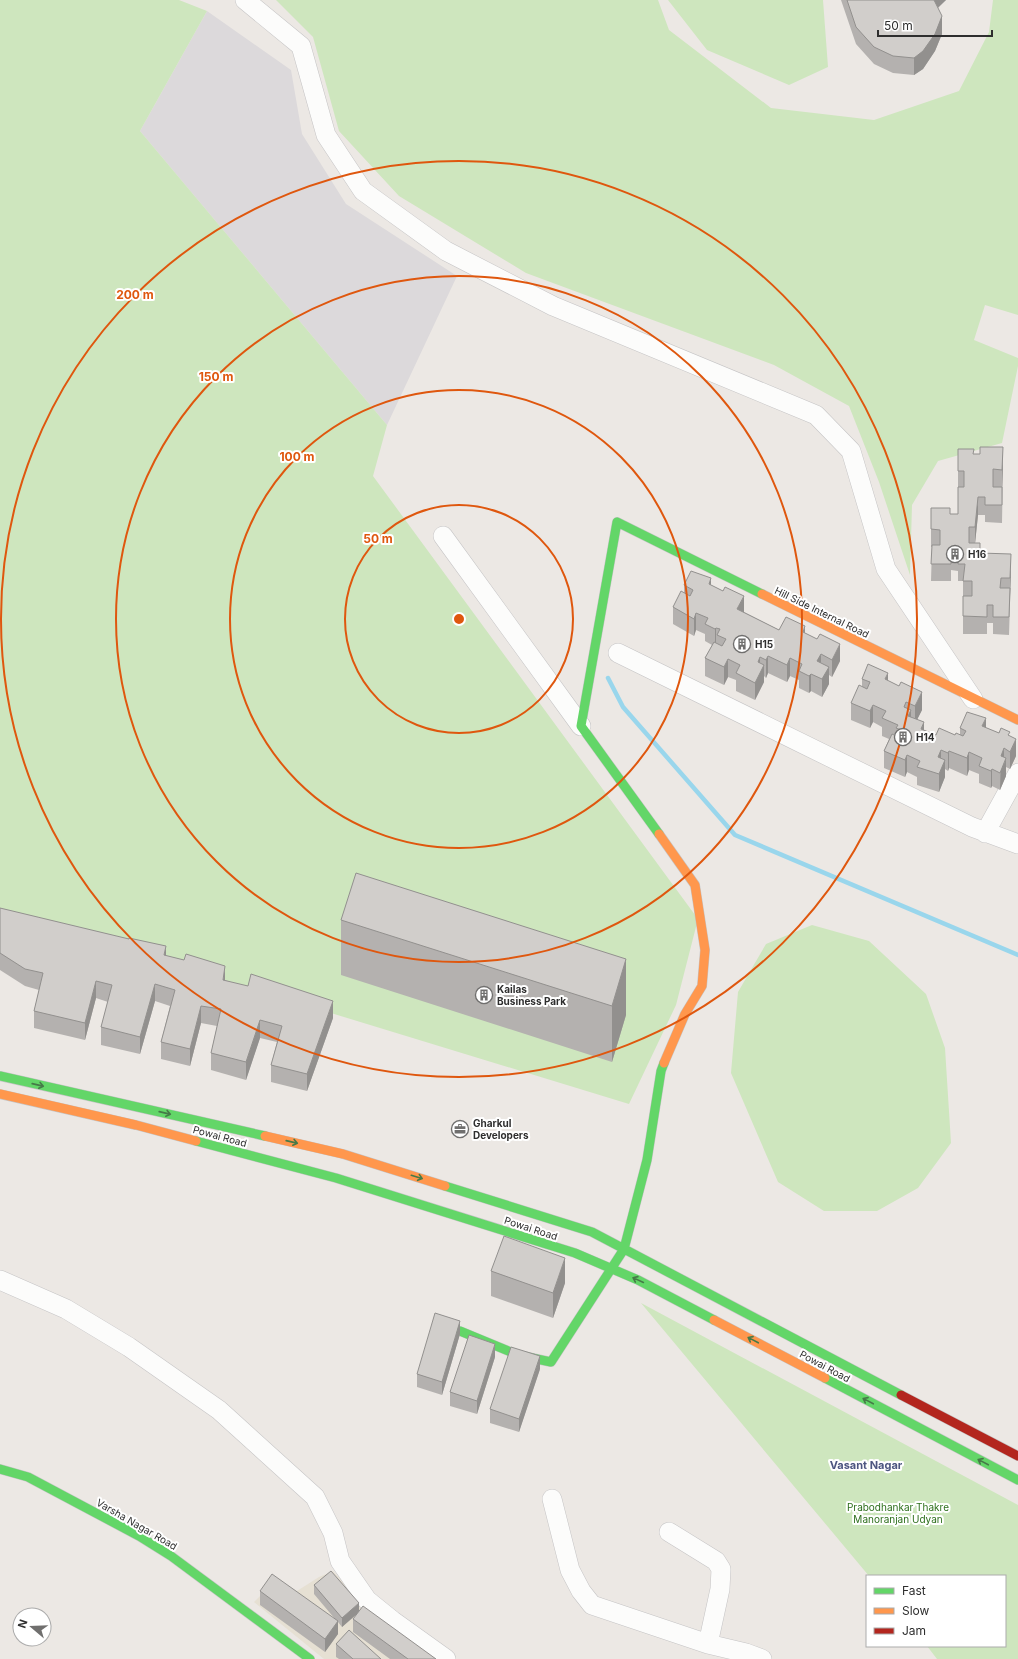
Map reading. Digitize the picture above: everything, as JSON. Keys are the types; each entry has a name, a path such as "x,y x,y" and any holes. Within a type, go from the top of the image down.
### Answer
{"main road":[{"name":"Hill Side Internal Road","path":"580,726 617,522 1018,720"},
{"path":"460,1332 518,1355 551,1362 612,1269 624,1248 647,1160 661,1071 685,1014 702,986 705,950 695,884 580,726"},
{"name":"Powai Road","path":"0,1076 343,1154 592,1232 624,1248 1018,1480"},
{"name":"Powai Road","path":"0,1094 136,1125 336,1178 575,1253 804,1355 1018,1456"},
{"name":"Varsha Nagar Road","path":"0,1469 28,1477 139,1536 171,1556 310,1659"}],"street":[{"path":"246,0 302,46 326,136 363,191 446,251 553,306 816,415 851,451 886,569 973,699"},
{"path":"442,536 580,726"},
{"path":"618,653 985,832 1018,844"},
{"path":"985,832 1018,773"},
{"path":"0,1280 72,1313 129,1347 219,1410 315,1497 333,1533 340,1561 367,1600 393,1621 446,1659"},
{"path":"552,1498 570,1570 581,1591 592,1605 708,1644 746,1653 762,1659"},
{"path":"669,1532 716,1561 721,1569 720,1589 708,1644"}],"shaded area":[{"path":"207,11 291,70 302,134 346,204 457,276 387,425 140,131"},
{"path":"333,1571 373,1617 430,1659 324,1659 254,1602 277,1579 297,1591 319,1577"}],"green space":[{"path":"0,0 179,0 207,11 140,131 387,425 373,476 698,919 676,1005 629,1104 0,912"},
{"path":"276,0 658,0 669,30 771,108 874,120 959,91 989,32 993,0 1018,0 1018,315 985,305 974,340 1018,358 1018,366 1002,443 938,461 912,505 910,575 879,482 849,406 774,365 526,273 399,196 339,131 313,37"},
{"path":"668,0 823,0 828,67 789,85 707,50"},
{"path":"812,925 869,941 926,994 945,1048 951,1143 918,1188 877,1211 824,1211 778,1182 731,1073 738,992 766,944"},
{"name":"Prabodhankar Thakre Manoranjan Udyan","path":"641,1303 1018,1505 1018,1659 937,1659 928,1647 1006,1647 1006,1575 868,1575"}],"building":[{"path":"847,0 934,0 942,16 935,34 923,51 914,58 893,56 874,47 856,27"},
{"name":"H16","path":"980,447 1003,447 1002,470 993,469 993,487 1002,487 1002,505 985,505 985,497 978,497 975,527 969,527 969,543 980,543 980,553 1011,554 1010,578 1001,578 1000,588 1010,588 1009,617 993,617 993,605 987,605 987,617 963,616 963,596 972,596 972,581 963,581 965,564 958,564 958,553 951,553 951,564 931,564 932,545 940,545 940,530 931,529 931,508 950,508 950,514 958,514 958,487 964,487 964,471 958,471 958,449 974,449 973,454 980,454"},
{"path":"691,571 711,578 709,584 723,591 725,587 744,596 737,609 779,630 786,617 805,626 803,632 817,639 820,634 840,644 832,660 821,654 817,661 829,667 822,679 811,674 809,676 799,671 802,664 790,658 787,665 768,656 766,660 760,657 758,662 764,665 755,683 736,673 740,665 728,659 724,667 705,658 714,642 722,646 726,639 717,635 720,629 715,629 705,624 708,618 696,613 694,619 673,607 681,591 690,596 693,590 684,585"},
{"path":"868,664 888,673 885,679 899,686 901,682 922,692 915,706 906,702 904,707 911,710 908,716 924,722 921,729 936,735 939,728 955,735 956,733 963,736 966,731 960,728 967,712 986,718 982,726 999,733 1001,728 1010,732 1008,735 1016,739 1010,752 1004,748 1001,756 1006,758 1000,773 992,769 991,771 979,766 982,758 969,752 967,758 949,751 948,753 941,750 938,757 945,760 939,774 917,767 920,761 907,755 905,760 884,751 892,734 900,738 904,731 896,728 898,725 882,718 886,711 873,705 870,711 851,703 859,685 867,689 870,682 862,679"},
{"path":"356,873 626,959 612,1006 341,920"},
{"path":"0,908 129,939 166,946 164,955 184,960 186,954 225,966 223,980 248,986 251,974 333,1001 307,1074 271,1065 282,1026 260,1020 246,1062 211,1053 221,1009 201,1006 190,1049 161,1042 175,990 155,984 140,1037 101,1027 112,985 96,981 85,1023 34,1011 43,973 25,969 0,953"},
{"path":"504,1236 565,1258 553,1293 491,1271"},
{"path":"435,1313 460,1321 442,1382 417,1374"},
{"path":"469,1335 495,1344 477,1401 450,1392"},
{"path":"511,1347 540,1356 519,1419 490,1409"},
{"path":"331,1571 359,1603 342,1618 314,1585"},
{"path":"272,1574 338,1621 325,1639 260,1591"},
{"path":"363,1606 436,1659 408,1659 353,1619"},
{"path":"349,1630 381,1659 353,1659 336,1644"}],"waterway":[{"path":"608,678 623,707 735,835 1018,955"}],"traffic: fast":[{"path":"659,834 581,726 617,522 762,594"},
{"path":"460,1331 518,1355 551,1362 624,1249 647,1160 661,1071 664,1063"},
{"path":"0,1076 265,1136"},
{"path":"196,1141 336,1178 575,1253 638,1280 714,1320"},
{"path":"445,1186 592,1232 901,1395"},
{"path":"825,1378 1018,1480"},
{"path":"0,1469 28,1477 139,1536 171,1556 310,1659"}],"traffic: slow":[{"path":"762,594 1018,720"},
{"path":"659,834 695,885 705,950 702,986 685,1014 664,1063"},
{"path":"0,1094 136,1125 196,1141"},
{"path":"265,1136 343,1154 445,1186"},
{"path":"714,1320 825,1378"}],"traffic: jam":[{"path":"901,1395 1018,1456"}],"place":[{"name":"H16","path":"955,554"},
{"name":"H15","path":"742,644"},
{"name":"H14","path":"903,737"},
{"name":"Kailas Business Park","path":"484,995"},
{"name":"Gharkul Developers","path":"460,1129"}],"district":[{"name":"Vasant Nagar","path":"866,1465"}]}
